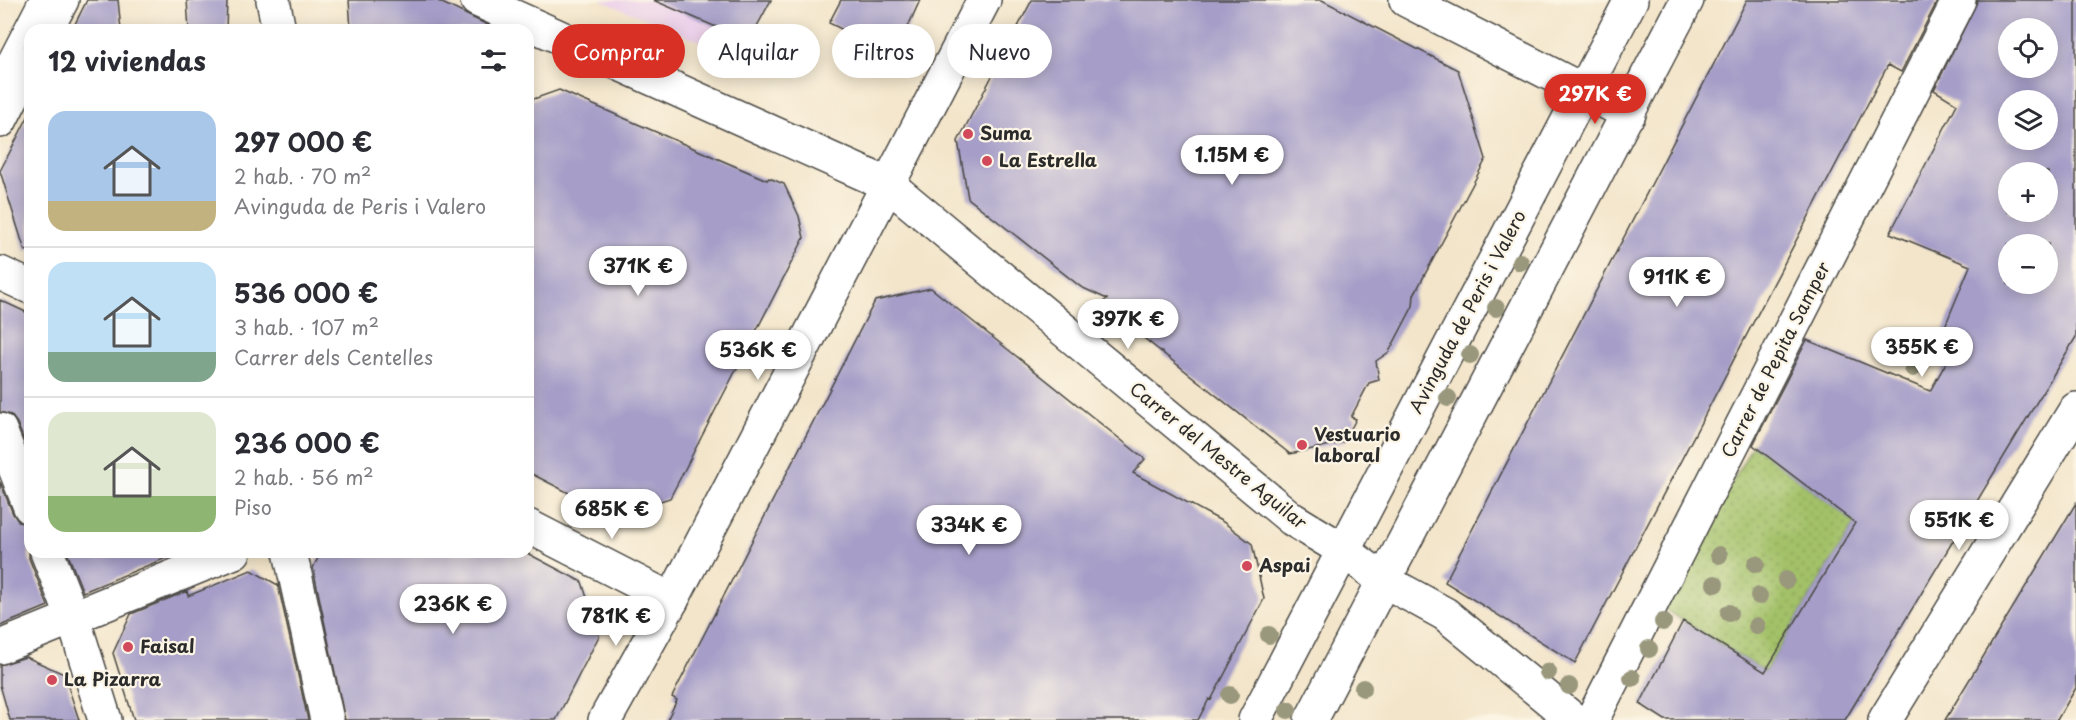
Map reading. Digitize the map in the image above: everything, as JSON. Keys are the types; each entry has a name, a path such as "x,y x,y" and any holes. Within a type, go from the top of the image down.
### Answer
{"street":[{"path":"49,24 62,0"},
{"name":"Carrer del Mestre Aguilar","path":"477,0 519,24"},
{"path":"605,720 672,600 984,0"},
{"path":"1406,0 1629,114"},
{"name":"Avinguda de Peris i Valero","path":"1255,720 1631,0"},
{"path":"1311,720 1687,0"},
{"name":"Carrer de Pepita Samper","path":"1592,720 1959,0"},
{"name":"Carrer del Mestre Aguilar","path":"534,32 889,185 1292,519 1343,550 1383,580 1445,614 1574,720"},
{"path":"0,121 24,74"},
{"path":"0,273 24,284"},
{"path":"1885,720 2076,409"},
{"path":"0,430 24,492"},
{"path":"534,529 672,600"},
{"path":"49,558 73,618 105,720"},
{"path":"0,647 219,558"},
{"path":"291,558 327,720"}],"lane":[{"path":"26,24 38,0"},
{"path":"0,102 7,60 24,27"}],"shaded area":[{"path":"600,0 771,0 758,24 697,24 697,40 685,35 685,24 658,24"}],"green space":[{"path":"1753,444 1855,523 1765,672 1664,609"}],"building":[{"path":"87,0 118,0 120,24 75,24"},
{"path":"187,0 227,0 226,24 189,24"},
{"path":"349,0 436,0 486,24 351,24"},
{"path":"653,0 771,0 758,24 709,24"},
{"path":"841,0 920,0 909,24 829,23"},
{"path":"1032,0 1322,0 1458,70 1486,159 1414,295 1413,306 1389,352 1376,361 1379,380 1369,383 1351,417 1356,419 1344,442 1290,454 1101,304 1107,299 1081,287 968,198 958,141 991,78 1052,78 1052,24 1019,24"},
{"path":"1747,0 1938,0 1901,72 1888,65 1575,663 1445,582"},
{"path":"1978,0 2076,0 2076,337 1845,720 1665,720 1640,704 1683,621 1765,672 1855,523 1753,445 1807,340 1930,391 1960,338 1943,331 1970,266 1890,233 1957,104 1934,90"},
{"path":"559,90 767,180 769,178 784,184 799,216 804,238 670,498 620,514 605,506 602,510 534,475 534,99"},
{"path":"24,125 24,248 0,171"},
{"path":"931,288 1145,459 1133,473 1223,522 1252,544 1264,599 1211,700 1209,699 1198,720 667,720 677,700 672,697 875,301"},
{"path":"0,300 24,311 24,440 11,415 0,412"},
{"path":"0,482 13,514 19,522 24,523 24,558 29,558 48,606 0,626"},
{"path":"2076,503 2076,688 2057,720 1945,720"},
{"path":"534,557 582,582 599,636 556,720 345,720 313,568 318,558"},
{"path":"69,558 166,558 83,592"},
{"path":"251,570 278,585 308,720 134,720 113,653 131,614 187,591 188,596"},
{"path":"26,657 64,674 79,720 10,720 0,685 0,665"}],"place":[{"name":"Suma","path":"968,134"},
{"name":"La Estrella","path":"987,161"},
{"name":"Vestuario laboral","path":"1302,445"},
{"name":"Aspai","path":"1247,566"},
{"name":"Faisal","path":"128,647"},
{"name":"La Pizarra","path":"52,680"}]}
